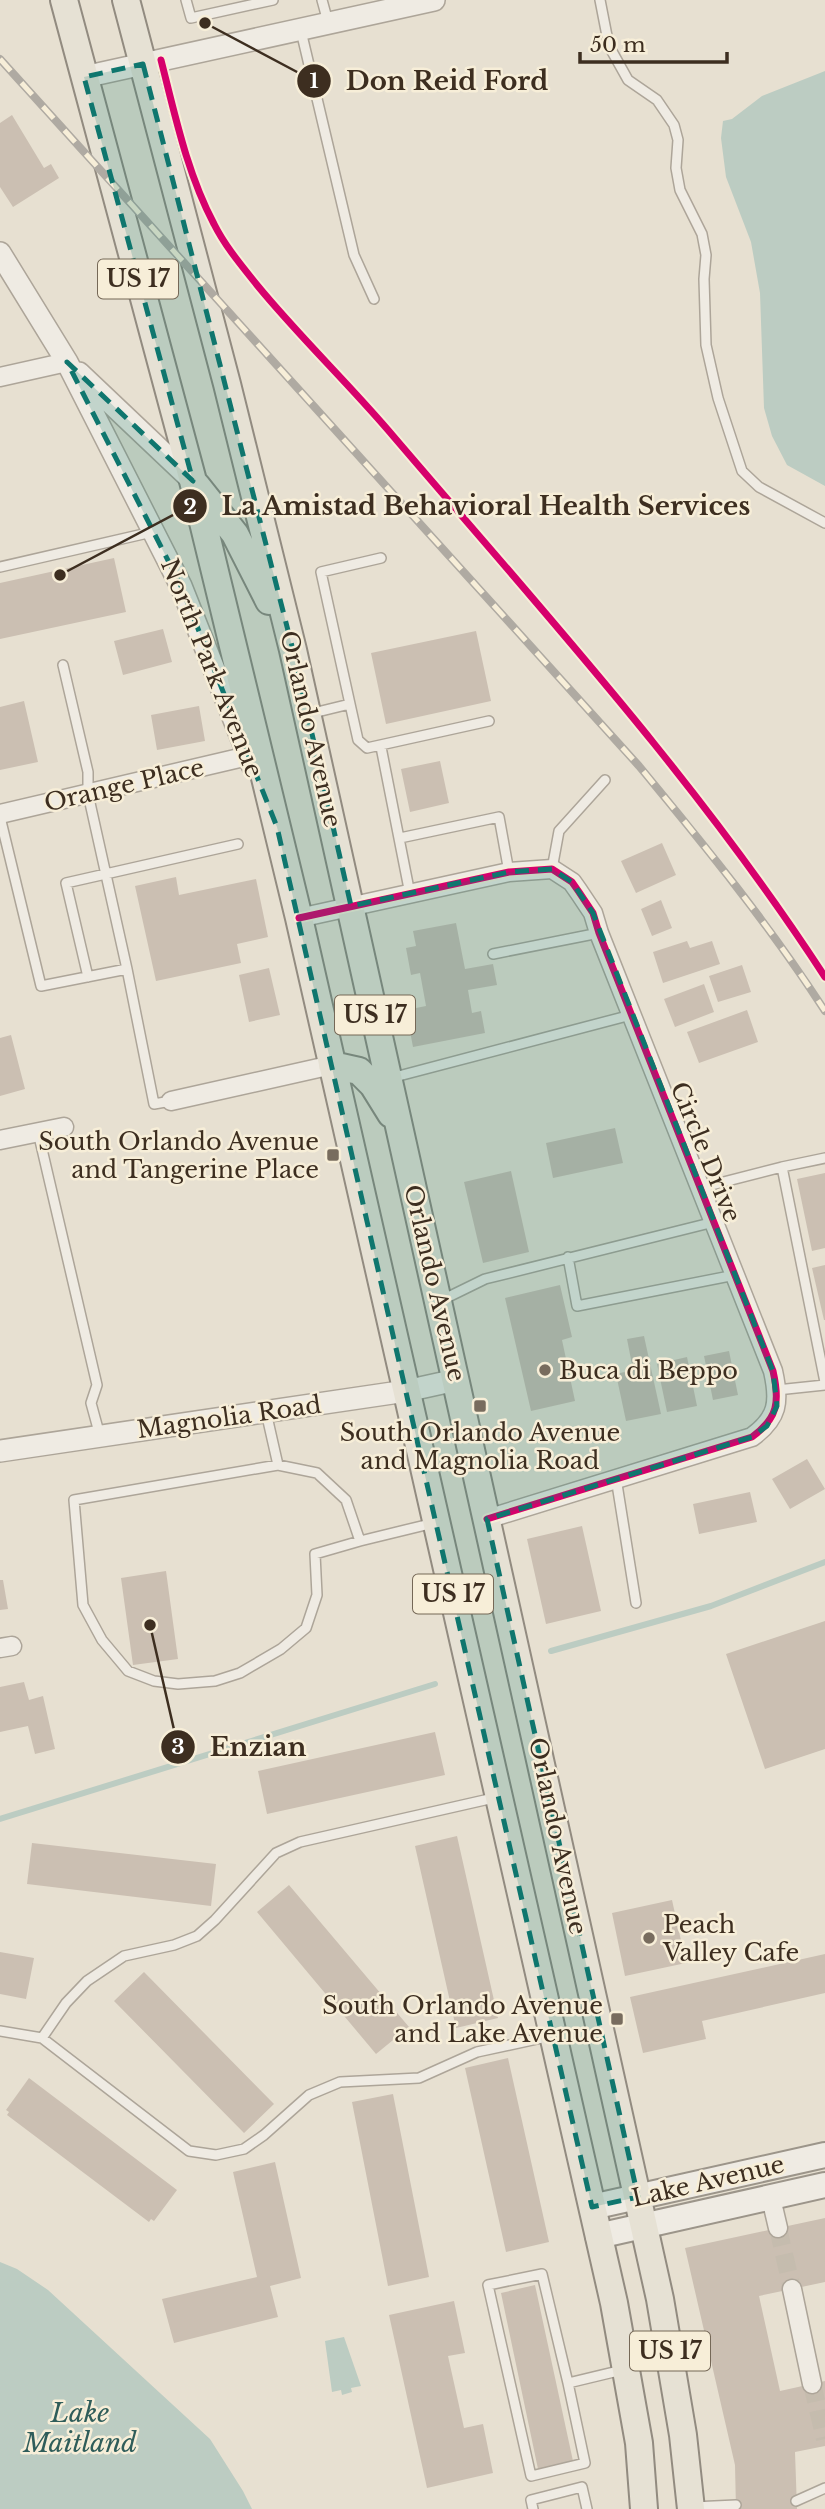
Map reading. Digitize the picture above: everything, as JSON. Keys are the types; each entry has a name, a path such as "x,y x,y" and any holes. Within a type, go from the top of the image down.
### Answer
{"main road":[{"name":"US 17","path":"64,0 84,77"},
{"name":"US 17","path":"126,0 143,64"},
{"name":"Orlando Avenue","path":"143,64 227,384 308,714 638,2197 672,2360 691,2508"},
{"name":"Orlando Avenue","path":"84,77 192,481 299,918 592,2207 627,2368 639,2442 645,2509"},
{"path":"192,481 234,534 293,650"},
{"path":"332,1065 359,1071 373,1085 400,1127"},
{"name":"Lake Avenue","path":"592,2207 825,2154"},
{"name":"Lake Avenue","path":"598,2236 825,2185"}],"street":[{"path":"84,77 434,0"},
{"name":"North Park Avenue","path":"0,253 67,362 181,586 277,827"},
{"path":"0,377 67,362"},
{"name":"North Park Avenue","path":"67,362 192,481"},
{"name":"Orange Place","path":"0,815 248,756"},
{"path":"299,918 509,872 552,869"},
{"name":"Circle Drive","path":"552,869 572,882 593,913 773,1371 777,1390"},
{"path":"171,1101 332,1065"},
{"path":"0,1140 64,1126"},
{"name":"Magnolia Road","path":"0,1451 405,1391 457,1380"},
{"path":"487,1520 752,1437 767,1426 776,1406 777,1390"},
{"path":"771,2198 778,2228"},
{"path":"792,2289 812,2384"}],"lane":[{"path":"186,0 191,18 273,0"},
{"path":"322,0 328,23"},
{"path":"600,0 609,46 628,80 657,100 674,125 678,140 676,169 680,191 702,234 706,255 706,345 718,398 742,471 759,487 825,523"},
{"path":"300,29 354,255 374,299"},
{"path":"0,567 153,531"},
{"path":"382,558 321,572 358,740 367,748 380,747 489,722"},
{"path":"63,666 88,772 88,793 154,1104 171,1101"},
{"path":"308,714 350,704"},
{"path":"380,747 410,894"},
{"path":"552,869 559,831 605,780"},
{"path":"0,815 41,986 127,969"},
{"path":"400,838 499,817 509,872"},
{"path":"88,977 66,883 238,844"},
{"path":"493,954 599,933"},
{"path":"389,1079 631,1015"},
{"path":"38,1132 97,1385 91,1403 100,1436"},
{"path":"700,1188 825,1158"},
{"path":"777,1390 825,1384 782,1167"},
{"path":"439,1302 485,1279 714,1222"},
{"path":"568,1257 577,1306 735,1275"},
{"path":"266,1411 278,1465"},
{"path":"360,1541 346,1500 317,1473 278,1465 74,1500 83,1605 102,1640 128,1671 154,1681 178,1684 215,1681 240,1673 281,1649 306,1628 317,1595 315,1554 436,1523"},
{"path":"616,1478 636,1603"},
{"path":"43,2038 66,2003 87,1981 124,1956 174,1945 197,1936 276,1853 300,1842 499,1797"},
{"path":"0,2031 43,2038 189,2151 216,2155 244,2149 309,2095 340,2082 419,2078 477,2052 553,2036"},
{"path":"542,2274 568,2383 585,2463 531,2476 488,2285 542,2274"},
{"path":"568,2383 627,2368"},
{"path":"533,2509 531,2500 582,2487 587,2509"},
{"path":"796,2501 825,2487"},
{"path":"691,2508 736,2505"}],"highlighted area":[{"path":"143,64 293,650 351,906 509,872 552,869 572,882 593,913 773,1371 777,1406 767,1426 752,1437 487,1519 638,2197 592,2207 277,827 181,586 67,362 193,481 84,77"}],"water":[{"path":"825,71 825,486 787,465 772,436 764,408 760,293 751,242 726,177 721,138 723,121 732,119 762,96"},
{"name":"Lake Maitland","path":"0,2262 17,2269 48,2290 210,2439 252,2509 0,2509"},
{"path":"344,2337 361,2386 351,2388 352,2392 342,2395 341,2390 332,2392 325,2341"}],"building":[{"path":"12,115 44,168 51,164 59,178 13,207 0,187 0,123"},
{"path":"114,558 126,612 0,639 0,583"},
{"path":"163,629 172,662 123,675 114,641"},
{"path":"476,631 491,701 386,724 371,653"},
{"path":"24,701 38,762 0,770 0,707"},
{"path":"199,706 205,741 157,750 151,715"},
{"path":"440,761 449,803 410,812 401,769"},
{"path":"662,843 676,875 636,893 621,861"},
{"path":"176,877 179,895 256,879 268,937 237,944 241,963 156,981 135,886"},
{"path":"661,900 672,928 652,936 641,909"},
{"path":"456,923 465,969 493,964 497,985 468,990 472,1013 481,1011 485,1033 413,1047 406,1010 426,1006 420,973 411,975 406,948 416,946 413,931"},
{"path":"687,941 690,948 712,941 720,964 663,983 653,952"},
{"path":"742,965 751,992 718,1002 709,976"},
{"path":"269,968 280,1015 249,1022 239,975"},
{"path":"704,984 714,1012 675,1027 664,999"},
{"path":"747,1010 758,1042 699,1063 687,1032"},
{"path":"11,1035 25,1089 0,1096 0,1038"},
{"path":"615,1128 623,1163 553,1178 546,1143"},
{"path":"511,1171 529,1252 483,1263 464,1182"},
{"path":"825,1173 825,1248 812,1251 797,1179"},
{"path":"825,1265 825,1320 824,1320 812,1268"},
{"name":"Buca di Beppo","path":"560,1285 572,1337 562,1340 575,1401 531,1411 505,1298"},
{"path":"644,1336 661,1414 626,1421 616,1374 633,1370 627,1339"},
{"path":"729,1351 738,1395 713,1400 704,1356"},
{"path":"687,1357 697,1406 667,1412 657,1364"},
{"path":"807,1459 825,1489 790,1509 772,1479"},
{"path":"750,1492 757,1522 699,1534 693,1504"},
{"path":"582,1526 601,1611 546,1624 527,1539"},
{"path":"166,1571 178,1659 133,1665 121,1578"},
{"path":"0,1580 3,1580 8,1609 0,1610"},
{"path":"825,1621 825,1749 765,1769 726,1654"},
{"path":"24,1682 29,1700 43,1696 55,1749 35,1754 28,1726 0,1732 0,1687"},
{"path":"435,1732 445,1775 267,1814 258,1771"},
{"path":"457,1836 498,2018 456,2028 415,1846"},
{"path":"32,1843 216,1864 211,1906 27,1884"},
{"path":"289,1885 409,2027 376,2054 257,1912"},
{"path":"672,1900 686,1963 625,1976 612,1913"},
{"path":"0,1952 34,1958 26,1999 0,1994"},
{"path":"825,1954 825,1993 702,2021 706,2039 643,2053 630,1997"},
{"path":"144,1972 274,2104 244,2133 114,2001"},
{"path":"508,2058 549,2242 506,2252 465,2068"},
{"path":"29,2078 177,2190 154,2221 151,2219 149,2222 7,2115 9,2112 6,2110"},
{"path":"393,2094 429,2277 388,2286 352,2102"},
{"path":"275,2162 301,2278 270,2286 278,2317 174,2343 162,2299 257,2277 233,2172"},
{"path":"825,2218 825,2282 759,2296 780,2391 825,2381 825,2446 795,2452 797,2509 736,2509 735,2465 685,2248"},
{"path":"535,2285 573,2461 538,2469 501,2293"},
{"path":"454,2301 465,2353 448,2356 464,2428 483,2424 493,2473 427,2488 389,2315"}],"waterway":[{"path":"551,1651 711,1606 825,1562"},
{"path":"0,1819 435,1684"}],"tunnel":[{"path":"778,2228 792,2289"},
{"path":"812,2384 825,2439"}],"railway":[{"path":"0,59 639,766 759,916 825,1011"}],"cycle path":[{"path":"161,60 196,185 223,240 273,304 388,430 616,696 724,834 825,977"},
{"path":"299,918 509,872 552,869 572,882 593,913 773,1371 775,1408 767,1423 752,1437 487,1519"}],"place":[{"name":"Don Reid Ford","path":"205,23"},
{"name":"La Amistad Behavioral Health Services","path":"60,575"},
{"name":"South Orlando Avenue and Tangerine Place","path":"333,1155"},
{"name":"Buca di Beppo","path":"545,1370"},
{"name":"South Orlando Avenue and Magnolia Road","path":"480,1406"},
{"name":"Enzian","path":"150,1625"},
{"name":"Peach Valley Cafe","path":"649,1938"},
{"name":"South Orlando Avenue and Lake Avenue","path":"617,2019"}]}
